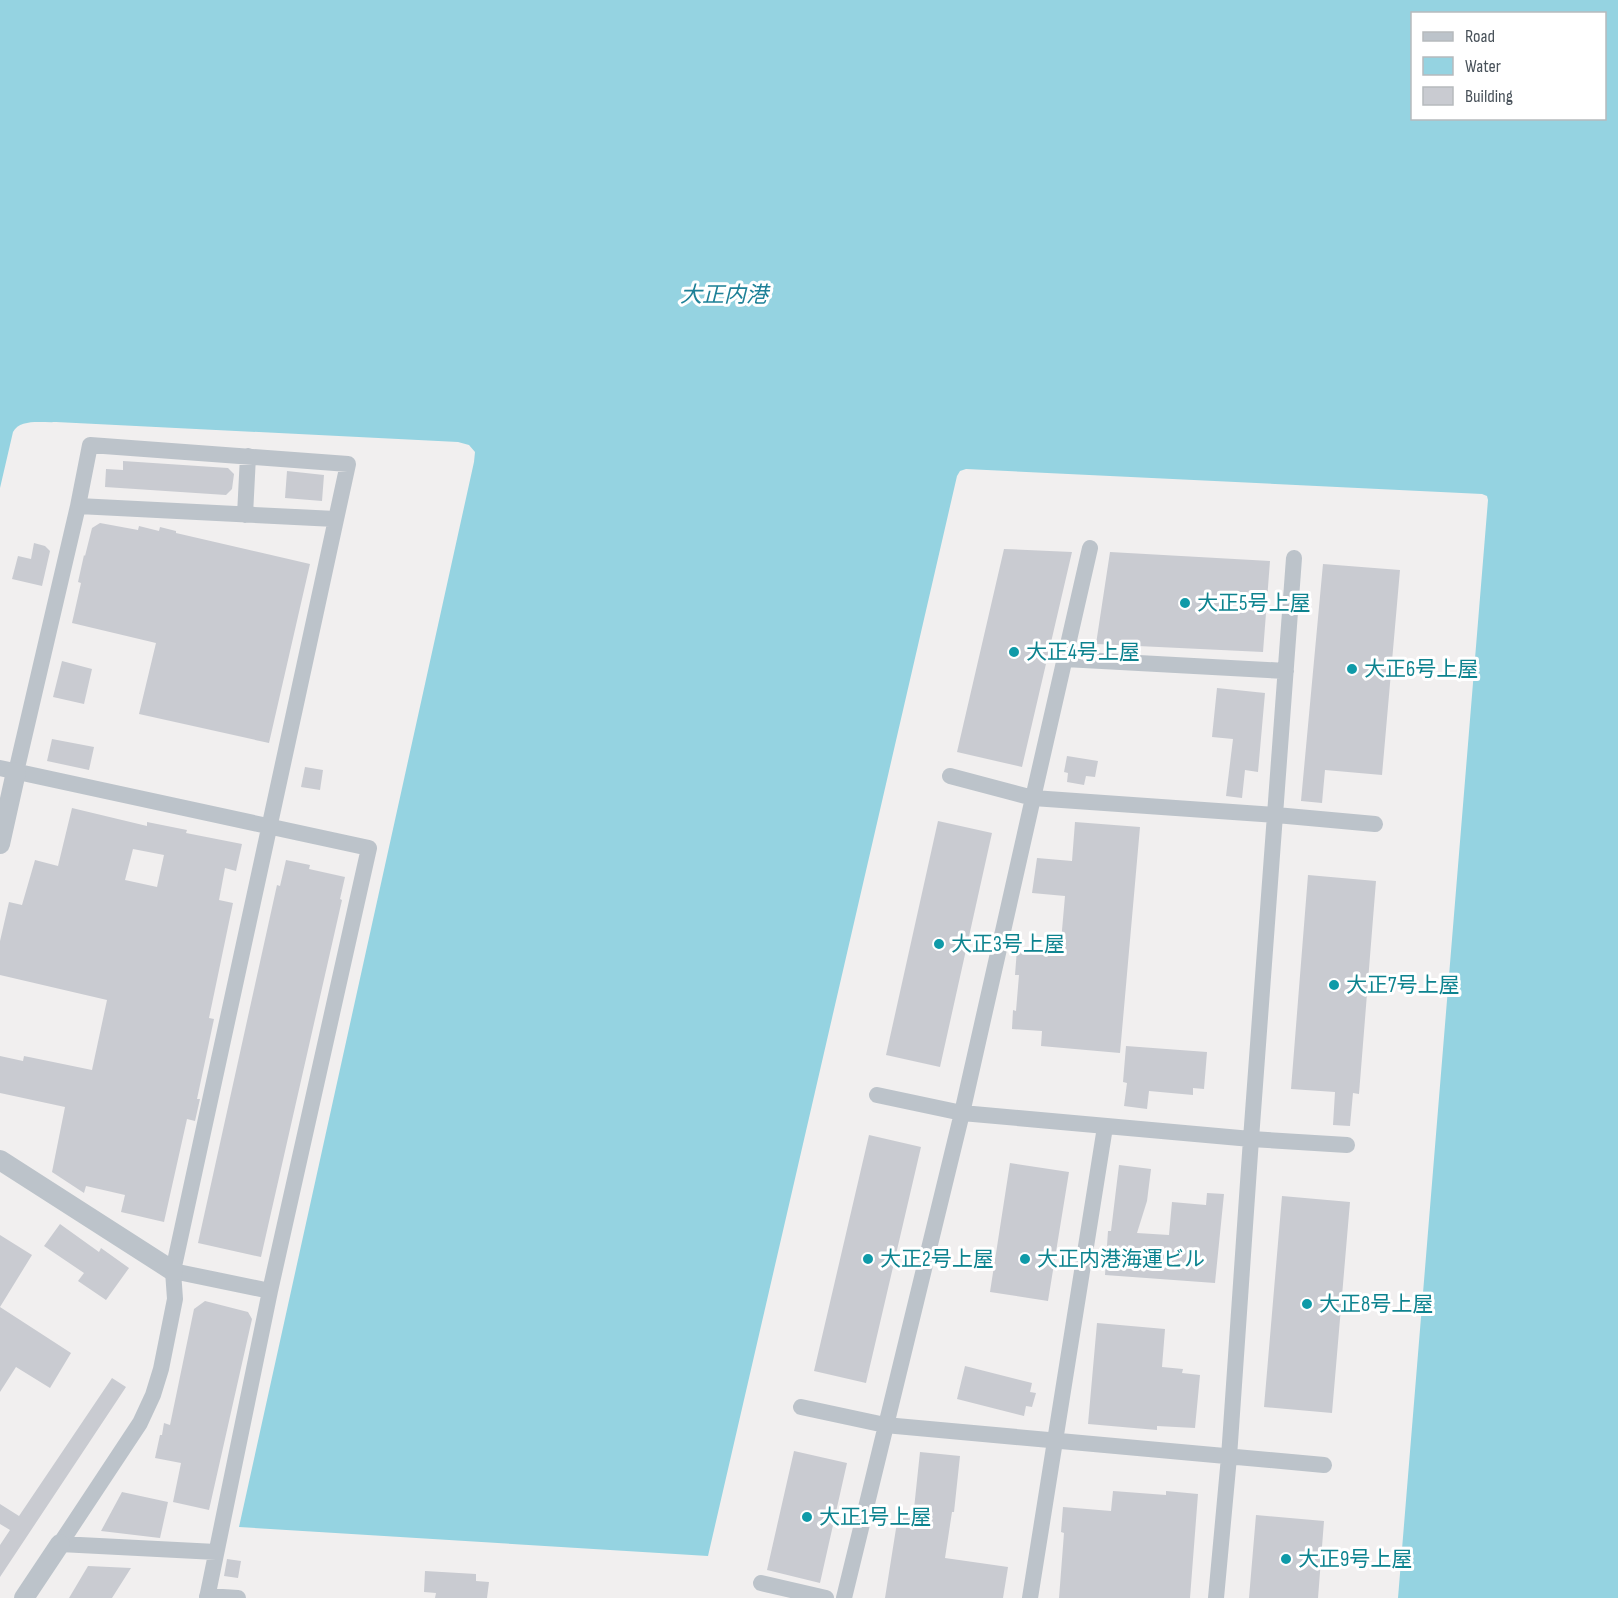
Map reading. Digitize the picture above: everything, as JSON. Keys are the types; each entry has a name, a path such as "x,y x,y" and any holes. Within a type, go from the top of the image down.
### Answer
{"street":[{"path":"0,844 8,770 78,506 90,445 348,464 173,1270 175,1299 161,1369 153,1395 140,1423 24,1598"},
{"path":"245,514 248,456"},
{"path":"78,506 335,519"},
{"path":"844,1598 962,1113 1090,548"},
{"path":"1216,1598 1229,1457 1294,558"},
{"path":"1065,659 1286,671"},
{"path":"8,770 369,848 270,1291 207,1597 238,1598"},
{"path":"950,776 1032,798 1375,824"},
{"path":"877,1095 962,1113 1105,1127 1347,1145"},
{"path":"1030,1598 1105,1127"},
{"path":"0,1160 173,1270 270,1291"},
{"path":"801,1407 885,1425 1324,1465"},
{"path":"60,1544 216,1552"},
{"path":"761,1583 826,1598"}],"water":[{"name":"大正内港","path":"0,0 1618,0 1618,1598 1398,1598 1487,496 966,469 960,471 708,1556 239,1527 475,452 469,445 458,442 56,422 26,423 13,432 0,488"}],"building":[{"path":"123,461 228,468 234,474 232,489 226,495 105,487 106,469 123,470"},
{"path":"287,471 324,475 322,501 285,498"},
{"path":"100,523 138,530 139,526 159,531 160,527 176,531 176,533 310,564 269,743 139,714 156,643 72,623 81,583 78,582 84,555 92,528"},
{"path":"34,543 45,546 50,551 42,586 12,579 18,556 31,559"},
{"name":"大正4号上屋","path":"1004,549 1072,552 1022,767 957,752"},
{"name":"大正5号上屋","path":"1110,552 1270,561 1263,652 1096,644"},
{"name":"大正6号上屋","path":"1323,564 1400,570 1382,775 1325,770 1322,803 1301,801"},
{"path":"62,661 92,669 84,704 53,697"},
{"path":"1217,688 1265,693 1258,772 1245,770 1242,798 1226,796 1233,739 1212,737"},
{"path":"52,739 94,747 89,770 47,761"},
{"path":"1067,756 1098,761 1095,777 1086,776 1084,785 1067,782 1068,773 1064,772"},
{"path":"305,767 323,770 320,790 301,787"},
{"path":"72,808 147,826 147,822 187,830 186,833 242,844 236,871 225,868 219,900 233,903 209,1018 214,1019 197,1099 200,1099 195,1121 187,1119 164,1222 121,1212 125,1195 86,1186 84,1193 52,1172 65,1107 0,1093 0,1056 23,1061 24,1056 92,1070 107,1000 0,975 0,941 9,902 22,905 35,860 58,866","holes":["133,849 164,855 157,887 125,880"]},
{"name":"大正3号上屋","path":"938,821 992,833 940,1067 886,1055"},
{"path":"1075,822 1140,827 1120,1053 1041,1046 1042,1031 1012,1029 1019,975 1015,975 1017,949 1060,953 1065,896 1032,893 1037,858 1072,861"},
{"path":"286,860 310,865 309,869 345,877 340,899 342,900 261,1257 198,1243 277,885 280,886"},
{"name":"大正7号上屋","path":"1308,875 1376,881 1359,1094 1353,1093 1350,1126 1333,1125 1335,1092 1291,1089"},
{"path":"1126,1046 1207,1052 1204,1089 1193,1088 1193,1095 1149,1091 1147,1109 1124,1106 1127,1083 1123,1082"},
{"name":"大正2号上屋","path":"869,1135 921,1147 866,1383 814,1371"},
{"name":"大正内港海運ビル","path":"1010,1163 1069,1172 1048,1301 990,1292"},
{"path":"1119,1165 1151,1169 1147,1201 1137,1233 1169,1235 1172,1202 1206,1205 1207,1193 1224,1194 1215,1283 1105,1275 1108,1231 1111,1231"},
{"name":"大正8号上屋","path":"1282,1196 1350,1202 1332,1413 1264,1407"},
{"path":"60,1224 99,1252 101,1248 129,1268 106,1300 78,1281 84,1273 44,1246"},
{"path":"0,1235 32,1255 0,1307"},
{"path":"205,1301 248,1312 252,1319 209,1510 173,1502 181,1463 155,1458 164,1423 170,1425 194,1309"},
{"path":"0,1307 71,1353 50,1388 16,1367 0,1392"},
{"path":"1097,1323 1165,1329 1162,1367 1183,1369 1182,1373 1200,1375 1195,1428 1157,1426 1157,1430 1088,1424"},
{"path":"965,1366 1032,1383 1030,1392 1036,1393 1032,1407 1026,1406 1024,1416 957,1399"},
{"path":"112,1378 126,1387 0,1577 0,1545 10,1530 0,1524 0,1504 19,1516"},
{"name":"大正1号上屋","path":"794,1451 847,1463 820,1583 767,1570"},
{"path":"920,1452 960,1456 954,1512 952,1512 945,1558 1008,1567 1003,1598 885,1598 898,1516 913,1518"},
{"path":"1113,1491 1166,1495 1166,1491 1198,1494 1190,1598 1059,1598 1064,1533 1061,1532 1063,1507 1111,1511"},
{"path":"122,1492 168,1502 160,1538 101,1531"},
{"name":"大正9号上屋","path":"1256,1515 1324,1521 1318,1598 1249,1598"},
{"path":"227,1559 241,1561 238,1578 224,1576"},
{"path":"88,1566 131,1568 112,1598 69,1598"},
{"path":"425,1571 476,1574 476,1581 489,1582 487,1598 435,1598 436,1593 424,1592"}],"place":[{"name":"大正5号上屋","path":"1185,603"},
{"name":"大正4号上屋","path":"1014,652"},
{"name":"大正6号上屋","path":"1352,669"},
{"name":"大正3号上屋","path":"939,944"},
{"name":"大正7号上屋","path":"1334,985"},
{"name":"大正2号上屋","path":"868,1259"},
{"name":"大正内港海運ビル","path":"1025,1259"},
{"name":"大正8号上屋","path":"1307,1304"},
{"name":"大正1号上屋","path":"807,1517"},
{"name":"大正9号上屋","path":"1286,1559"}]}
